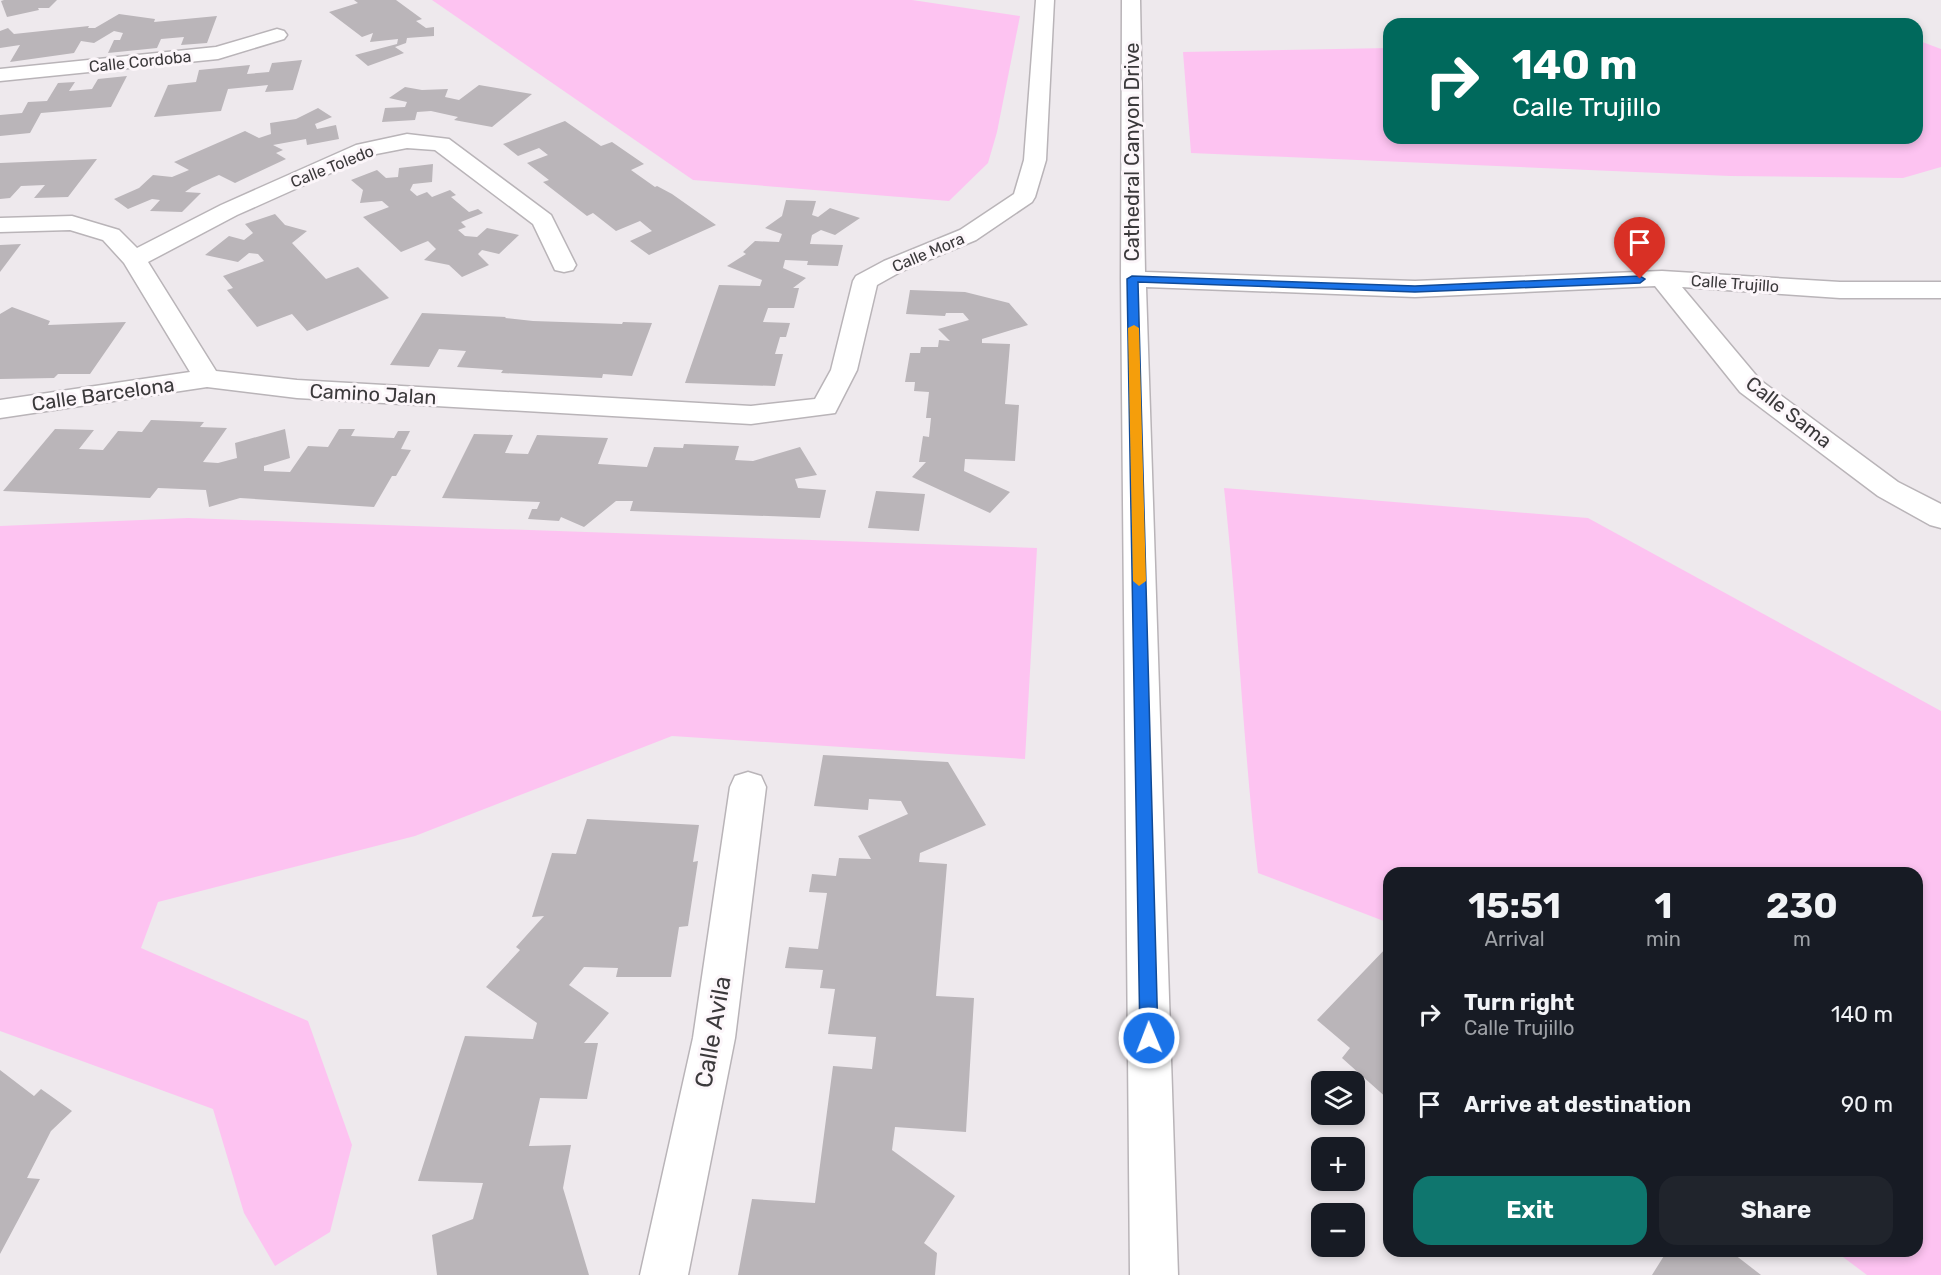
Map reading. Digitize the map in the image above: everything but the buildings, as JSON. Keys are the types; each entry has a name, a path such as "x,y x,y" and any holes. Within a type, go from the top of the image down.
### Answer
{"street":[{"name":"Calle Mora","path":"825,407 844,370 866,281 893,266 968,235 1024,197 1035,160 1045,0"},
{"name":"Cathedral Canyon Drive","path":"1131,0 1132,279 1154,1275"},
{"name":"Calle Cordoba","path":"0,75 218,53 277,35"},
{"name":"Calle Toledo","path":"134,259 229,210 364,150 407,141 441,144 543,220 564,265"},
{"path":"0,225 72,223 111,235 134,259 207,378"},
{"name":"Calle Trujillo","path":"1132,279 1415,289 1662,278 1840,290 1941,290"},
{"name":"Calle Sama","path":"1662,278 1750,386 1888,489 1941,517"},
{"name":"Camino Jalan","path":"207,378 297,389 751,415 825,407"},
{"name":"Calle Barcelona","path":"0,409 207,378"},
{"name":"Calle Avila","path":"664,1275 714,1038 748,787"}],"shaded area":[{"path":"432,0 912,0 1020,16 997,132 988,163 949,201 693,180"},
{"path":"1923,42 1941,49 1941,167 1903,178 1730,176 1191,153 1183,52 1383,48 1383,144 1923,144"},
{"path":"1224,488 1588,518 1941,711 1941,1275 1867,1275 1843,1257 1923,1257 1923,867 1383,867 1383,921 1258,873"},
{"path":"188,518 1037,548 1025,759 672,736 415,836 158,902 141,948 308,1021 352,1145 330,1232 275,1266 244,1213 213,1109 0,1031 0,526"}],"slow traffic":[{"path":"1134,328 1139,581"}],"route":[{"path":"1149,1038 1132,279 1415,289 1640,279"}]}
